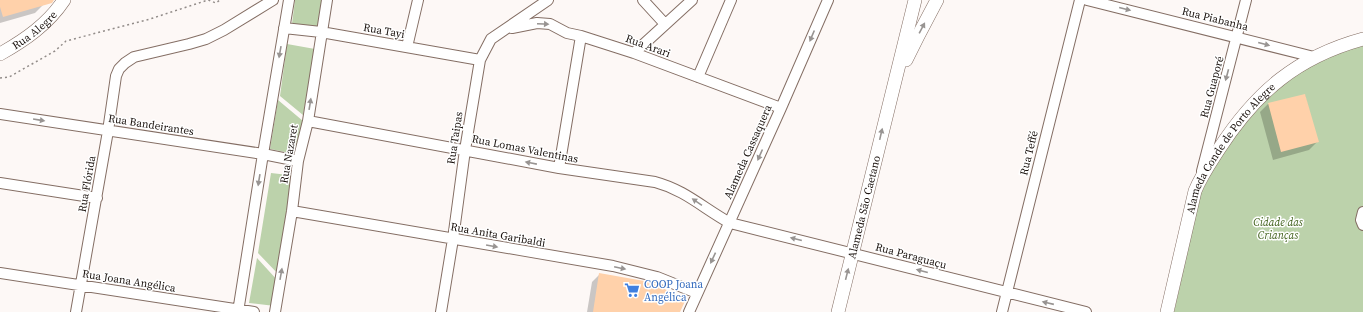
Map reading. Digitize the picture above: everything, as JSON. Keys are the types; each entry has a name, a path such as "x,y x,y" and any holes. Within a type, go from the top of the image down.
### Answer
{"main road":[{"name":"Rua Alegre","path":"0,54 28,36 45,22 64,0"},
{"name":"Alameda São Caetano","path":"838,312 915,0"},
{"name":"Alameda São Caetano","path":"889,102 918,36 937,0"},
{"name":"Alameda Conde de Porto Alegre","path":"1167,312 1195,191 1200,179 1228,135 1244,113 1258,98 1279,80 1314,57 1344,44 1363,39"}],"street":[{"name":"Rua Flórida","path":"76,312 97,198 116,76 119,69 125,62 134,57 206,39 274,0"},
{"path":"238,311 289,0"},
{"name":"Rua Nazaret","path":"275,312 292,211 298,161 308,121 327,0"},
{"path":"407,47 418,0"},
{"name":"Rua Taipas","path":"441,312 480,60 491,39 548,0"},
{"path":"643,0 665,24"},
{"path":"634,53 692,0"},
{"path":"698,77 731,0"},
{"name":"Alameda Cassaquera","path":"688,312 730,223 828,0"},
{"name":"Rua Teffé","path":"1002,312 1080,0"},
{"name":"Rua Piabanha","path":"1087,0 1314,57"},
{"name":"Rua Guaporé","path":"1200,179 1246,0"},
{"name":"Rua Arari","path":"505,30 537,23 550,24 567,33 634,53 781,108"},
{"name":"Rua Tayi","path":"284,28 321,32 480,60"},
{"path":"559,168 581,36"},
{"name":"Rua Bandeirantes","path":"0,114 263,154 298,161"},
{"name":"Rua Lomas Valentinas","path":"308,121 559,168 655,182 680,191 730,223"},
{"path":"0,183 97,198"},
{"name":"Rua Anita Garibaldi","path":"292,211 634,271 657,277 697,293"},
{"path":"1363,212 1361,220 1363,225"},
{"name":"Rua Paraguaçu","path":"730,223 1086,312"},
{"name":"Rua Joana Angélica","path":"0,273 238,311 254,312"}],"path":[{"path":"0,78 9,77 55,51 66,41 150,20 208,0 216,2 220,0"}],"green space":[{"path":"295,0 322,0 317,28 292,24"},
{"name":"Cidade das Crianças","path":"1363,42 1363,312 1174,312 1200,195 1214,168 1251,110 1321,56"},
{"path":"287,44 315,49 303,115 280,96"},
{"path":"278,100 303,121 295,154 270,149"},
{"path":"271,173 297,176 280,276 258,253"},
{"path":"257,258 279,282 275,306 249,303"}],"building":[{"path":"0,0 54,0 52,3 3,17 0,7"},
{"path":"1305,94 1319,142 1281,152 1268,103"},
{"name":"COOP Joana Angélica","path":"599,273 650,282 686,299 680,312 593,312"}],"place":[{"name":"COOP Joana Angélica","path":"632,290"}]}
